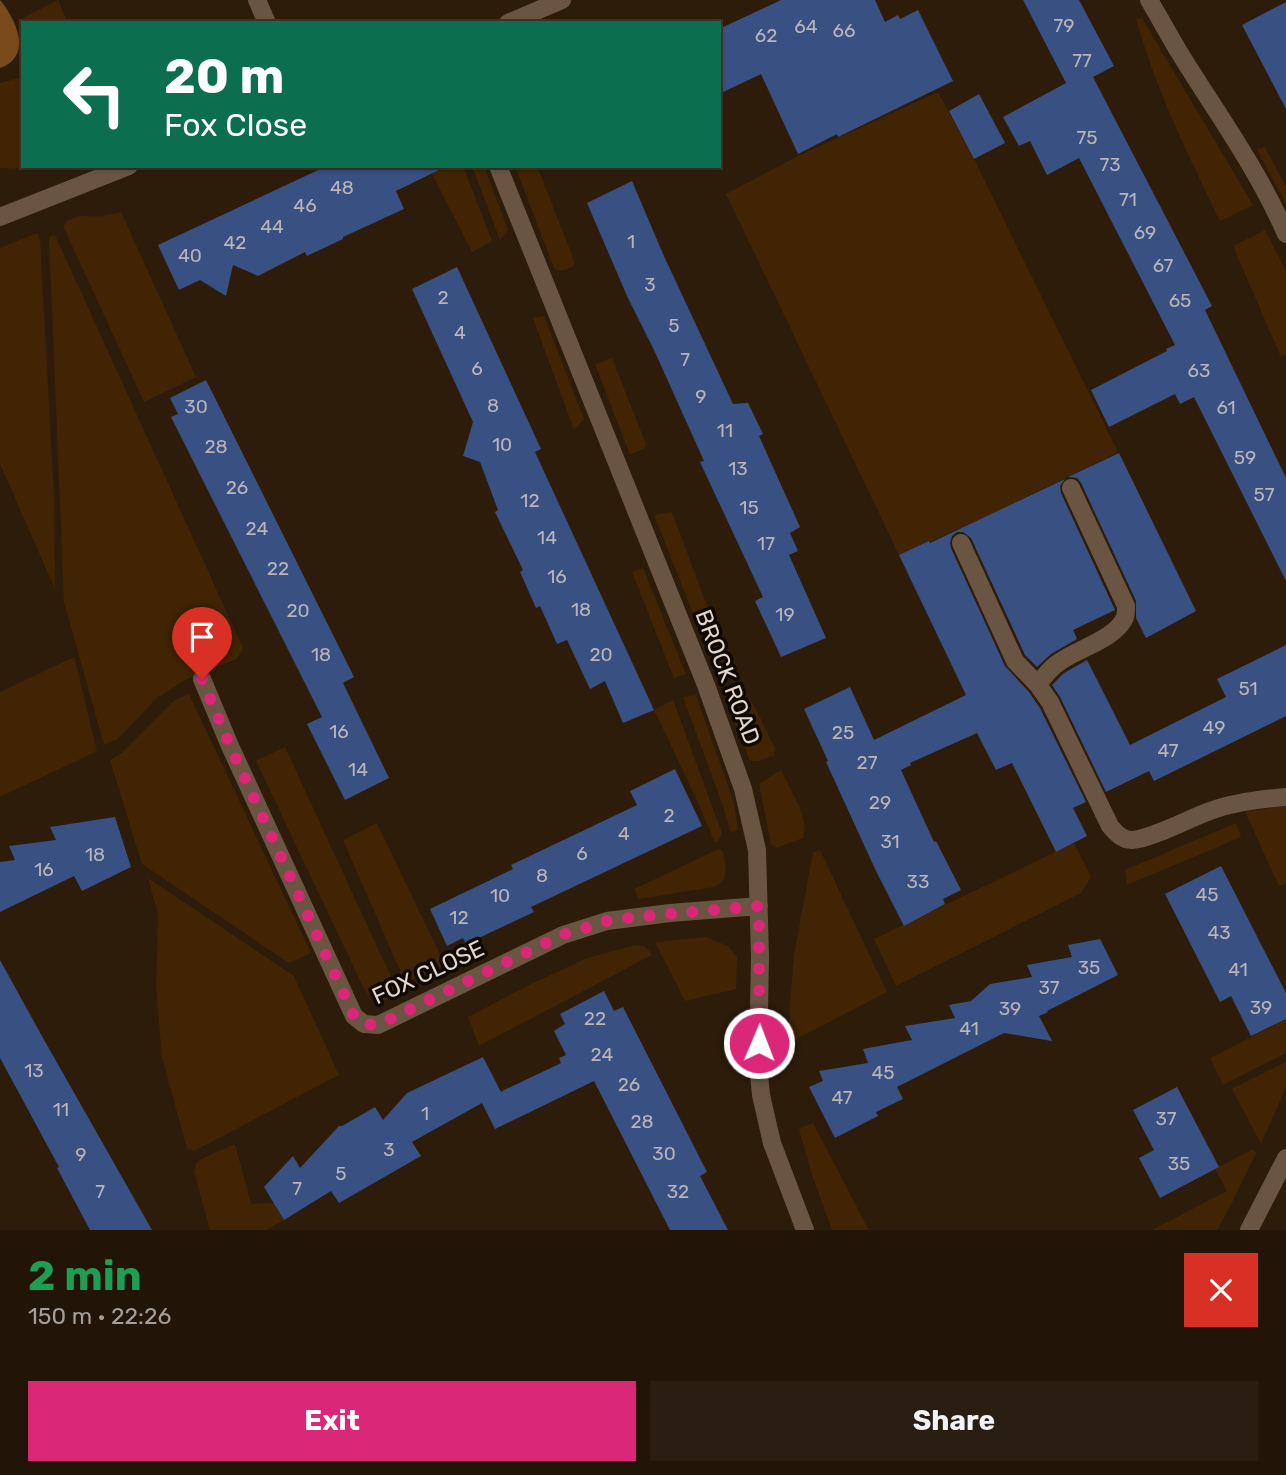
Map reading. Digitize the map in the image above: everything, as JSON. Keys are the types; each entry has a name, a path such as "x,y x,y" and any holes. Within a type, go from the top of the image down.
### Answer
{"street":[{"path":"257,0 266,21"},
{"path":"513,21 562,0"},
{"path":"1149,0 1243,152 1286,234"},
{"path":"0,217 124,168"},
{"name":"BROCK ROAD","path":"499,168 701,672 743,789 757,850 758,1064 761,1095 772,1143 805,1230"},
{"path":"1038,685 1060,661 1111,634 1125,618 1126,606 1071,488"},
{"path":"961,543 1015,661 1050,702 1110,826 1118,836 1129,840 1142,838 1233,804 1286,797"},
{"name":"FOX CLOSE","path":"202,679 354,1016 365,1024 378,1025 564,934 607,921 759,906"},
{"path":"1249,1230 1286,1158"}],"shaded area":[{"path":"0,0 16,26 19,46 10,62 0,68"},
{"path":"58,0 67,21 25,21 23,18"},
{"path":"1142,18 1253,205 1220,221 1153,71 1136,19"},
{"path":"21,78 21,168 30,169 0,168 0,83"},
{"path":"938,92 974,159 1118,452 979,520 899,555 726,194 798,156"},
{"path":"1264,146 1286,186 1286,204 1257,150"},
{"path":"429,168 464,168 492,241 472,252"},
{"path":"473,168 485,168 508,230 500,240"},
{"path":"516,168 538,168 574,260 574,266 562,270 554,268"},
{"path":"121,212 196,377 144,402 64,228 65,222 76,217"},
{"path":"1265,230 1286,271 1286,355 1281,357 1233,246"},
{"path":"37,233 40,240 54,493 55,589 0,464 0,248"},
{"path":"55,235 243,648 237,659 187,679 158,697 118,739 104,745 64,602 49,237"},
{"path":"544,316 584,419 574,430 533,318"},
{"path":"612,358 646,444 645,448 630,455 595,364"},
{"path":"672,512 706,603 737,667 718,676 654,515"},
{"path":"643,568 686,674 674,678 632,572"},
{"path":"74,657 97,751 0,797 0,692"},
{"path":"189,694 311,953 289,963 142,864 110,760 122,753 175,700"},
{"path":"696,695 734,803 738,829 731,833 683,697"},
{"path":"748,698 775,748 774,756 758,761 750,761 728,705"},
{"path":"673,700 722,833 715,843 654,710"},
{"path":"285,747 399,994 386,1000 374,1001 365,991 256,761"},
{"path":"781,770 801,810 805,827 803,838 776,848 771,844 759,784"},
{"path":"1286,807 1286,883 1279,886 1245,812"},
{"path":"377,823 445,965 405,982 343,840"},
{"path":"1236,823 1241,837 1127,885 1125,870"},
{"path":"1074,843 1091,877 1081,893 896,986 874,939"},
{"path":"719,849 723,851 726,872 719,884 639,899 634,889"},
{"path":"820,850 887,992 789,1043 794,955 813,852"},
{"path":"148,878 294,976 339,1075 194,1151 187,1149 162,1057 156,987 158,914"},
{"path":"706,937 728,946 737,957 736,989 685,1001 655,942"},
{"path":"636,945 646,947 652,955 479,1046 468,1017 587,958"},
{"path":"1286,1019 1286,1053 1223,1085 1210,1058"},
{"path":"1286,1062 1286,1087 1261,1144 1232,1089"},
{"path":"813,1123 869,1230 832,1230 799,1129"},
{"path":"235,1144 251,1204 274,1203 284,1220 266,1230 210,1230 194,1172 196,1163"},
{"path":"1253,1149 1256,1153 1217,1230 1152,1230 1227,1191 1215,1169"}],"building":[{"path":"781,0 875,0 885,22 898,15 900,19 918,10 953,81 798,154 761,74 721,93 721,28"},
{"path":"1023,0 1079,0 1114,66 1093,77 1212,306 1205,310 1286,478 1286,581 1194,397 1180,404 1175,394 1109,427 1091,390 1175,345 1079,158 1047,175 1030,141 1019,146 1003,117 1066,83"},
{"path":"1286,2 1286,109 1242,25"},
{"path":"979,94 1005,143 974,159 949,111"},
{"path":"323,168 443,168 396,191 404,209 307,256 305,252 258,276 233,265 226,296 200,280 179,290 158,245"},
{"path":"632,181 733,404 748,403 763,434 759,436 800,527 790,533 798,551 789,555 826,638 781,657 755,601 763,597 700,462 704,461 587,203"},
{"path":"457,267 541,449 535,452 654,710 623,723 605,681 590,689 567,640 557,644 540,606 536,608 520,572 523,570 495,512 498,510 480,462 463,456 473,422 412,289"},
{"path":"206,380 354,677 343,683 389,778 345,800 307,724 322,717 171,417 178,414 170,398"},
{"path":"1119,453 1196,611 1146,638 1136,618 1136,601 1081,483 1077,478 1068,477"},
{"path":"1065,479 1060,486 1061,493 1115,610 1073,630 1077,639 1051,654 1037,667 1025,655 971,538 963,532 957,532 950,543 1005,666 1040,708 1086,802 1073,808 1087,836 1056,852 1012,763 996,770 977,733 910,763 911,765 901,770 934,842 936,841 961,890 943,899 945,904 904,926 876,871 804,709 850,687 874,740 966,695 899,555"},
{"path":"1286,645 1286,716 1154,781 1149,771 1106,792 1052,685 1064,673 1087,660 1130,745 1226,697 1217,679"},
{"path":"675,769 702,826 531,907 534,912 466,944 463,938 447,946 430,909 513,869 511,865 637,805 630,791"},
{"path":"115,817 131,867 82,891 74,876 0,912 0,862 15,860 9,846 56,840 50,827"},
{"path":"1221,866 1286,993 1286,1019 1251,1036 1231,996 1220,1002 1165,894"},
{"path":"1100,939 1118,975 1039,1016 1052,1041 1004,1033 897,1087 903,1099 876,1112 878,1116 835,1138 809,1087 823,1081 819,1071 868,1063 863,1049 912,1040 905,1026 955,1018 949,1005 971,1001 990,984 1032,977 1027,965 1072,957 1068,945"},
{"path":"0,960 152,1230 90,1230 0,1058"},
{"path":"604,991 614,1011 623,1007 707,1172 700,1176 728,1230 670,1230 594,1081 495,1129 482,1103 412,1142 421,1156 339,1203 331,1191 284,1220 264,1187 293,1156 300,1168 339,1126 375,1107 383,1120 407,1093 483,1057 501,1092 561,1063 559,1058 566,1055 554,1031 565,1024 560,1014"},
{"path":"1177,1087 1219,1167 1160,1198 1139,1158 1154,1150 1133,1110"}],"route":[{"path":"202,679 354,1016 365,1024 378,1025 564,934 607,921 759,906 759,1043"}]}
